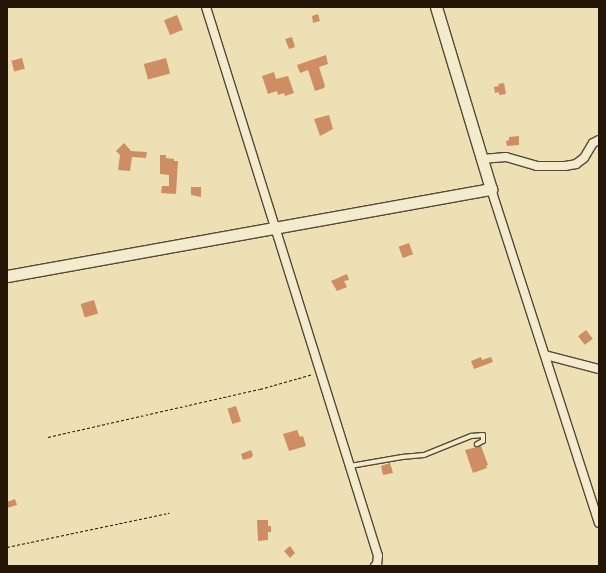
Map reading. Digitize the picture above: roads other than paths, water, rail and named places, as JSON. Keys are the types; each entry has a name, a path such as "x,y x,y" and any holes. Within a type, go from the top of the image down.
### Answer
{"street":[{"path":"206,7 321,370 378,556 377,564 375,566"},
{"path":"436,7 491,189 599,523"},
{"path":"482,159 506,157 525,161 537,166 565,166 576,164 584,158 593,143 599,140"},
{"path":"7,276 275,226 491,189"},
{"path":"545,354 599,369"}],"lane":[{"path":"350,466 402,457 424,455 471,436 483,435 484,442 477,444"}]}
